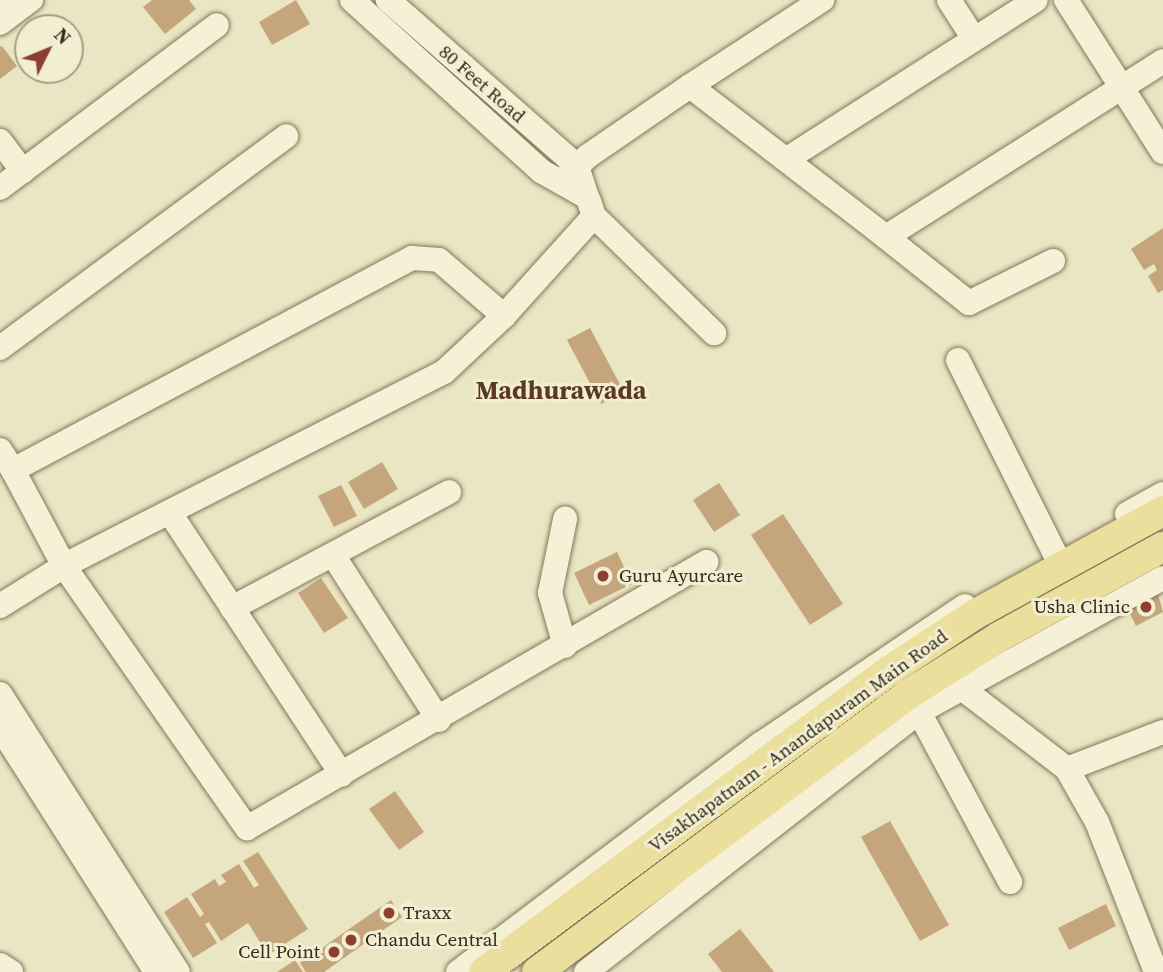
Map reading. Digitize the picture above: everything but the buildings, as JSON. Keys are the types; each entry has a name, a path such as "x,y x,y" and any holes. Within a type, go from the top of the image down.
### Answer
{"main road":[{"name":"Visakhapatnam - Anandapuram Main Road","path":"484,972 886,673 974,615 1163,511"},
{"name":"Visakhapatnam - Anandapuram Main Road","path":"537,972 907,695 999,637 1163,547"}],"street":[{"path":"0,23 31,0"},
{"path":"352,0 541,171 569,174 691,86 822,0"},
{"name":"80 Feet Road","path":"388,0 569,174"},
{"path":"949,0 974,39"},
{"path":"787,159 1036,0"},
{"path":"1066,0 1163,152"},
{"path":"0,188 217,24"},
{"path":"886,237 1119,85 1163,61"},
{"path":"691,86 969,303 1054,261"},
{"path":"0,348 286,136"},
{"path":"0,141 23,170"},
{"path":"569,174 590,206 714,333"},
{"path":"0,606 64,566 444,372 504,316 590,206"},
{"path":"504,316 439,260 412,258 6,460 64,566 247,828 439,720 706,562"},
{"path":"958,360 1055,554"},
{"path":"232,608 449,492"},
{"path":"457,972 783,728 931,625 1163,494"},
{"path":"170,513 342,775"},
{"path":"565,519 550,593 565,646"},
{"path":"332,555 439,720"},
{"path":"586,972 919,712 959,686 1163,578"},
{"path":"959,686 1067,769 1097,822 1156,972"},
{"path":"0,694 177,972"},
{"path":"919,712 1010,882"},
{"path":"0,727 156,972"},
{"path":"1067,769 1163,732"},
{"path":"0,965 11,972"}],"place":[{"name":"Guru Ayurcare","path":"603,576"},
{"name":"Usha Clinic","path":"1146,607"},
{"name":"Traxx","path":"389,913"},
{"name":"Chandu Central","path":"351,940"},
{"name":"Cell Point","path":"334,952"}],"district":[{"name":"Madhurawada","path":"561,391"}]}
